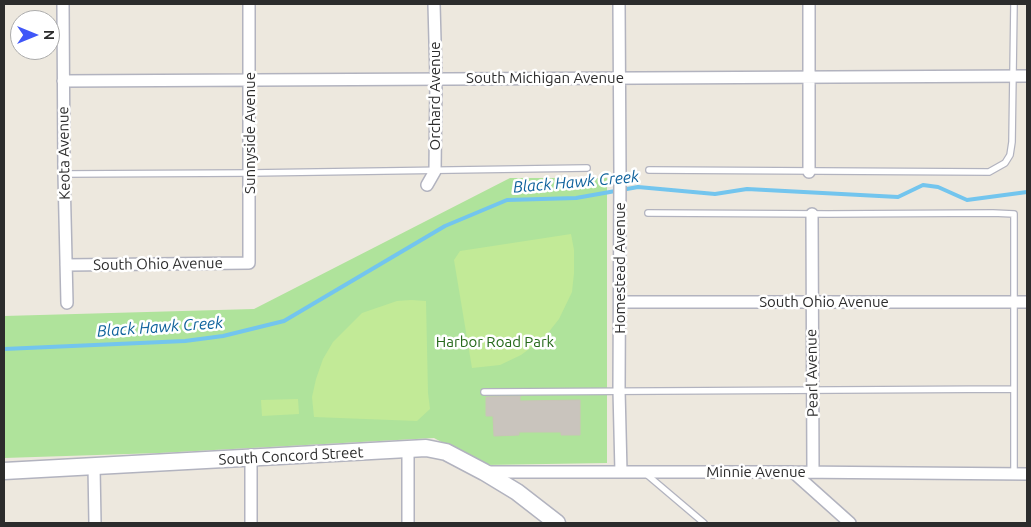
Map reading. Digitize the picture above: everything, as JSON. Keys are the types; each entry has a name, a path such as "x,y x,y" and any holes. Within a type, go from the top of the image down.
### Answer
{"street":[{"name":"Keota Avenue","path":"63,4 67,303"},
{"name":"Sunnyside Avenue","path":"249,4 249,263"},
{"name":"Orchard Avenue","path":"426,185 435,171 436,78 434,4"},
{"name":"Homestead Avenue","path":"619,4 620,302 618,390 621,472"},
{"path":"809,4 809,172"},
{"name":"South Michigan Avenue","path":"63,81 1027,76"},
{"name":"Pearl Avenue","path":"812,214 813,472"},
{"name":"South Ohio Avenue","path":"66,265 249,263"},
{"name":"South Ohio Avenue","path":"620,302 1027,302"},
{"name":"South Concord Street","path":"4,471 426,448 446,452 484,472 517,492 557,523"},
{"path":"408,449 408,523"},
{"path":"251,458 251,523"},
{"path":"94,467 95,523"},
{"name":"Minnie Avenue","path":"484,472 1027,474"},
{"path":"793,472 850,523"}],"lane":[{"path":"649,170 989,172 1005,162 1010,155 1014,4"},
{"path":"64,174 587,168"},
{"path":"648,213 993,212 1014,214 1014,474"},
{"path":"484,392 1013,389"},
{"path":"644,472 704,523"}],"green space":[{"name":"Harbor Road Park","path":"510,178 607,178 607,463 485,465 434,438 159,453 4,458 4,316 254,309"},
{"path":"571,234 574,250 572,292 559,319 544,338 521,355 500,365 472,368 454,260 460,251"},
{"path":"397,301 426,301 430,409 417,421 314,417 312,397 316,379 323,359 333,342 362,313"},
{"path":"298,399 299,414 262,416 261,400"}],"building":[{"path":"520,396 520,401 580,400 580,435 561,435 561,432 519,432 519,435 494,436 493,416 486,416 486,397"}],"waterway":[{"name":"Black Hawk Creek","path":"4,349 185,341 223,336 284,321 445,226 507,200 576,198 638,187 715,194 747,189 898,197 923,185 938,187 967,200 1027,192"}]}
